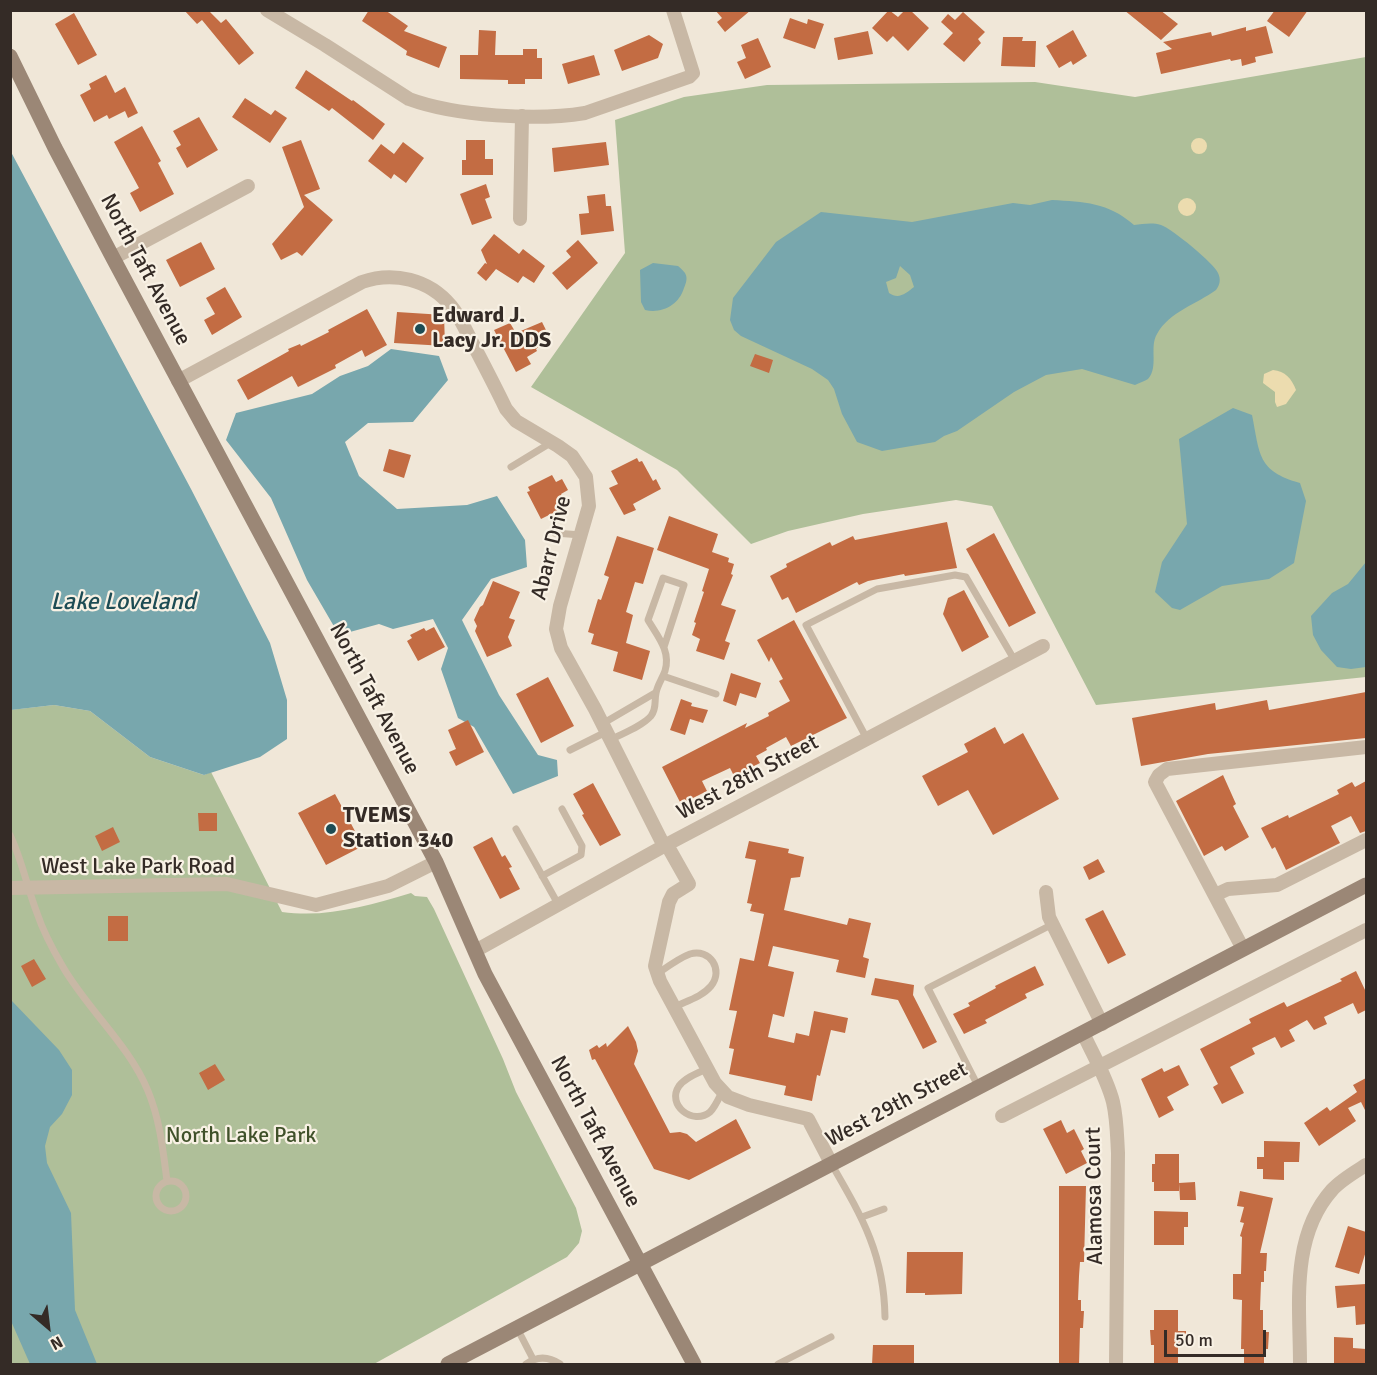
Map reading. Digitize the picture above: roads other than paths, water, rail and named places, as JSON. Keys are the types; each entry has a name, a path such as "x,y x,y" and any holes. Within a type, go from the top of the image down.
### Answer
{"main road":[{"name":"North Taft Avenue","path":"10,56 55,148 178,381 436,862 484,974 694,1365"},
{"name":"West 29th Street","path":"448,1365 1366,885"}],"street":[{"path":"267,10 409,99 468,112 522,116 568,116 603,109 689,77 693,72 673,10"},
{"path":"520,219 522,116"},
{"path":"113,258 248,186"},
{"name":"Abarr Drive","path":"178,381 362,282 375,278 398,277 429,288 449,303 461,321 507,409 516,421 572,456 586,477 589,506 560,606 556,629 561,648 665,846 688,884 674,894 669,902 655,966 657,974"},
{"name":"West 28th Street","path":"474,951 665,846 1043,646"},
{"path":"1244,949 1155,782 1159,775 1167,769 1366,747"},
{"path":"1215,895 1228,890 1276,885 1366,840"},
{"name":"West Lake Park Road","path":"10,888 227,884 316,904 388,886 436,862"},
{"path":"1046,892 1047,910 1102,1024"},
{"path":"1002,1116 1366,930"},
{"path":"657,974 715,1083 728,1097 749,1105 808,1119 832,1165"},
{"name":"Alamosa Court","path":"1083,1033 1113,1102 1118,1143 1116,1365"},
{"path":"1299,1365 1301,1265 1307,1232 1333,1189 1366,1166"}],"lane":[{"path":"511,467 552,442"},
{"path":"555,533 581,535"},
{"path":"867,739 806,625 877,589 955,575 966,577 1015,661"},
{"path":"570,750 606,732 650,716 655,708 656,693 667,658 664,647 648,620 663,578 684,585 664,647"},
{"path":"663,676 716,694"},
{"path":"606,732 656,693"},
{"path":"542,876 581,855 582,846 562,809"},
{"path":"516,830 558,904"},
{"path":"10,835 14,851 30,887 37,913 64,969 128,1055 148,1090 159,1123 167,1181"},
{"path":"978,1088 928,988 1053,924"},
{"path":"657,974 689,954 699,953 707,956 716,966 717,973 710,987 693,999 674,1007"},
{"path":"707,1069 688,1078 678,1088 676,1097 678,1106 692,1117 701,1117 710,1112 723,1091"},
{"path":"832,1165 862,1217 874,1248 885,1297 885,1317"},
{"path":"167,1181 181,1184 186,1192 185,1202 174,1211 164,1209 157,1202 158,1187 167,1181"},
{"path":"862,1217 884,1209"},
{"path":"517,1328 533,1359"},
{"path":"778,1365 831,1337"},
{"path":"526,1365 533,1359 547,1358 560,1365"}],"water":[{"name":"Lake Loveland","path":"11,152 191,489 270,643 287,700 287,739 260,757 204,775 150,757 90,711 54,705 11,710"},
{"path":"1052,200 1085,203 1115,212 1134,225 1151,223 1161,225 1174,232 1215,268 1220,280 1216,290 1176,314 1162,326 1157,334 1153,369 1148,379 1135,385 1082,369 1046,375 1014,392 957,431 935,442 882,451 857,442 828,380 812,369 741,336 734,330 730,320 733,298 776,242 821,212 912,222 1013,203 1030,205","holes":["900,266 910,275 914,287 899,296 889,293 886,282 896,278"]},
{"path":"653,263 678,266 687,279 678,299 669,307 658,311 645,310 641,302 640,270"},
{"path":"391,349 439,356 448,380 413,422 368,423 345,442 359,476 397,509 467,505 497,496 525,540 527,567 491,579 462,620 499,695 538,755 557,760 558,776 513,794 474,727 458,718 441,669 448,648 433,619 393,629 379,624 339,635 307,580 271,498 226,440 236,413 312,394 340,376 368,366"},
{"path":"1233,408 1252,415 1259,450 1268,466 1275,473 1300,483 1306,501 1294,563 1269,579 1222,586 1180,610 1172,608 1155,592 1162,562 1187,524 1179,439"},
{"path":"1366,562 1366,667 1351,669 1337,667 1321,650 1313,635 1311,616 1332,593 1348,584"},
{"path":"11,1000 59,1050 72,1070 72,1095 62,1114 50,1127 45,1146 47,1163 71,1213 75,1310 97,1364 30,1364 11,1321"}],"place":[{"name":"Edward J. Lacy Jr. DDS","path":"420,329"},
{"name":"TVEMS Station 340","path":"331,829"}],"park label":[{"name":"North Lake Park","path":"241,1136"}]}
